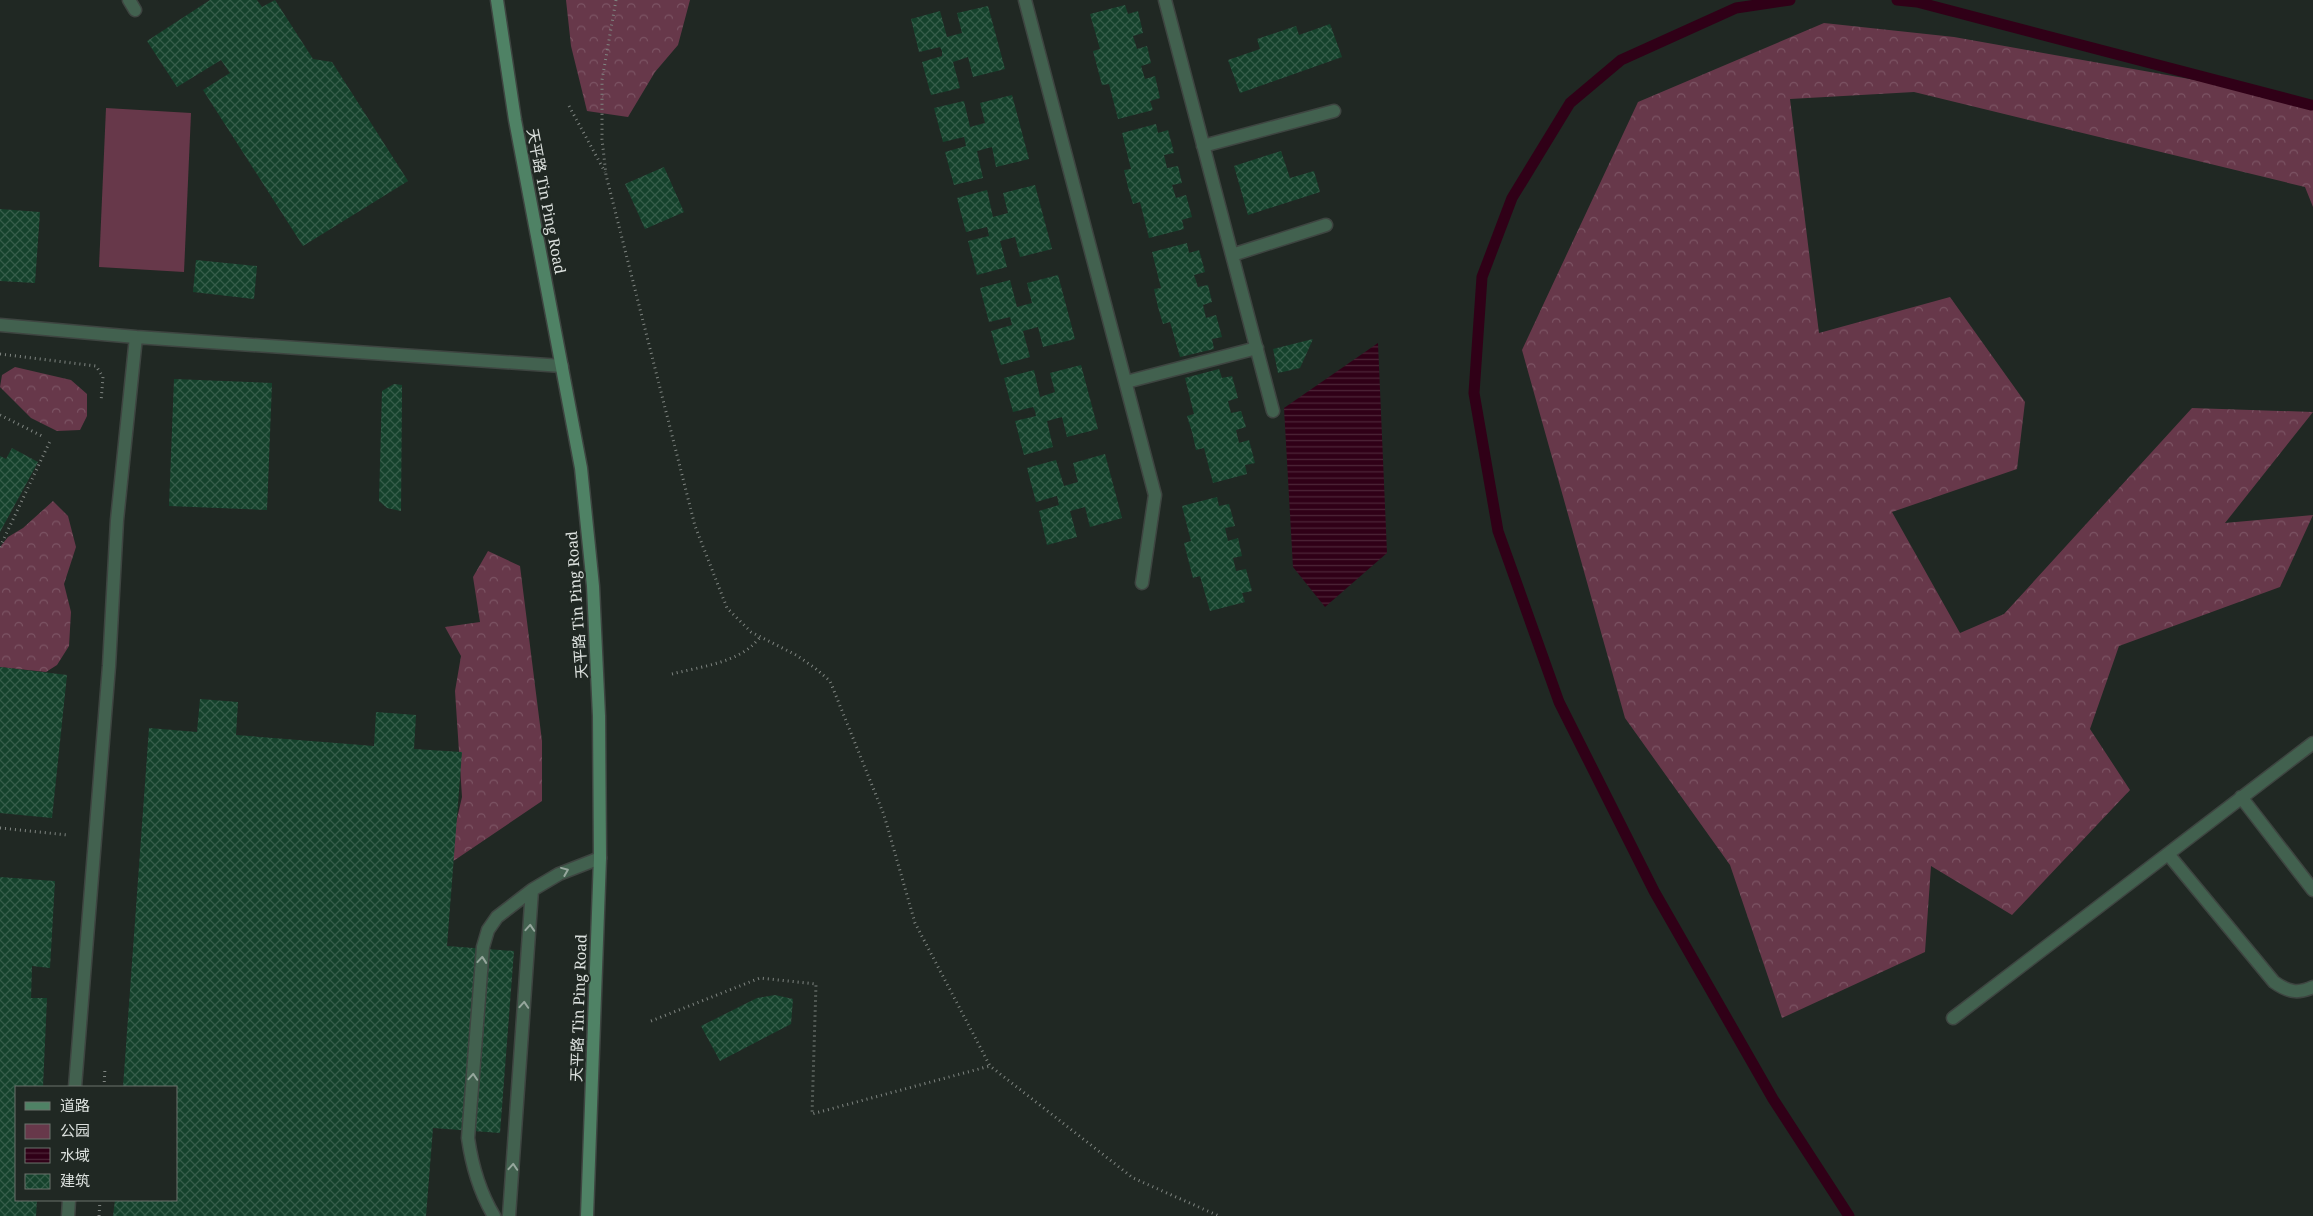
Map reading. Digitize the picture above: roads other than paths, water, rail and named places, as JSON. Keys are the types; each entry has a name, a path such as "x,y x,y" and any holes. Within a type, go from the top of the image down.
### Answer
{"street":[{"name":"天平路 Tin Ping Road","path":"497,0 515,120 580,468 593,586 599,716 600,858 587,1216"}],"lane":[{"path":"1025,0 1156,495 1142,583"},
{"path":"1165,0 1273,411"},
{"path":"1203,146 1334,111"},
{"path":"1232,255 1326,225"},
{"path":"0,325 136,337 562,366"},
{"path":"75,1086 109,666 117,520 136,337"},
{"path":"1126,382 1257,348"},
{"path":"1953,1018 2313,744"},
{"path":"2241,797 2313,890"},
{"path":"2168,854 2274,982 2285,990 2299,992 2313,986"},
{"path":"494,1216 486,1203 472,1168 468,1138 483,947 488,930 497,917 532,890 558,874 600,858"},
{"path":"509,1216 532,890"},
{"path":"68,1216 69,1201"}],"water":[{"path":"1378,343 1387,553 1325,607 1293,567 1284,408"}],"waterway":[{"path":"1790,0 1736,8 1621,60 1570,103 1512,198 1482,277 1474,393 1498,531 1559,702 1654,891 1773,1099 1849,1216"},
{"path":"1897,0 1917,2 2311,105"}]}
